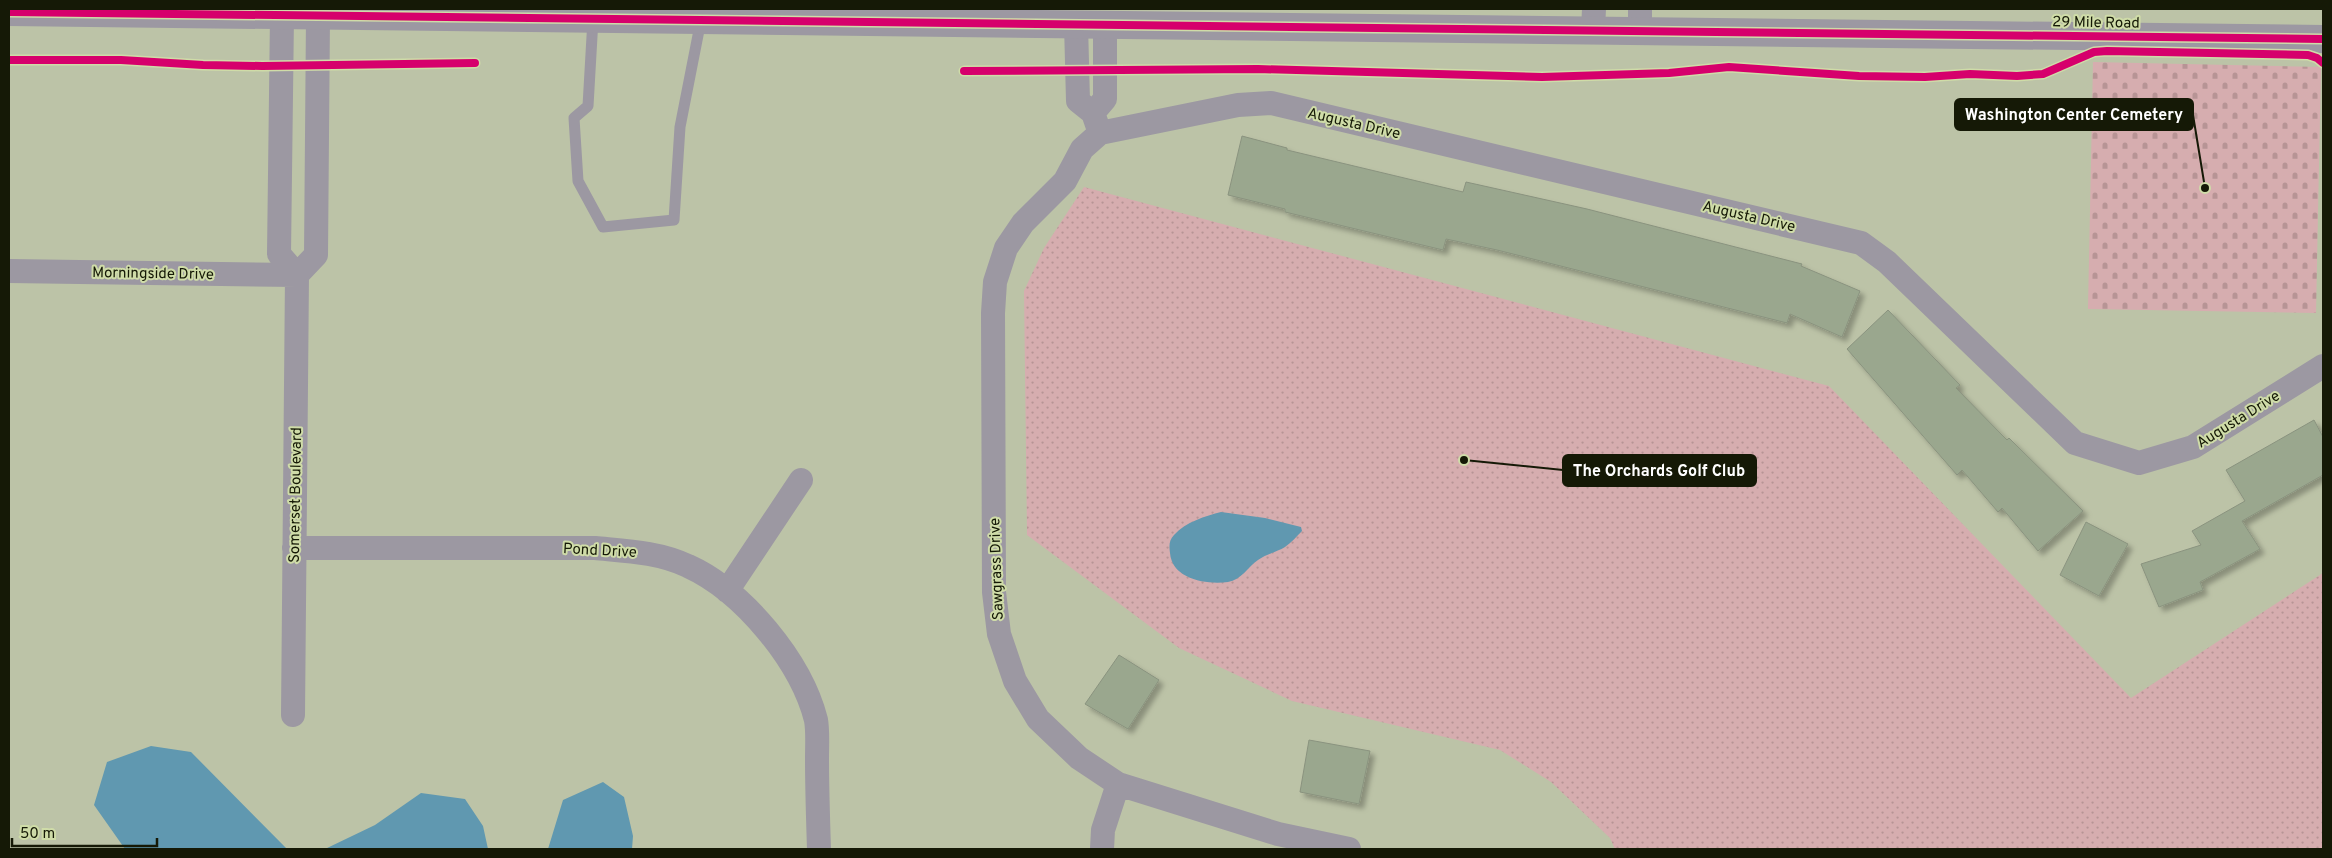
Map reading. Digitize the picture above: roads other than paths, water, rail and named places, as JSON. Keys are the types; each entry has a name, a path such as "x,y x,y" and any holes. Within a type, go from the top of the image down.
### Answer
{"street":[{"name":"29 Mile Road","path":"9,12 1105,25 1640,20 2323,39"},
{"path":"301,14 316,181 316,255 297,275 279,254 280,181 301,14"},
{"path":"1076,24 1078,101 1097,123"},
{"path":"1097,123 1105,99 1105,25"},
{"name":"Augusta Drive","path":"1097,123 1238,105 1271,103 1861,243 1887,262 2075,443 2139,463 2193,447 2323,366"},
{"name":"Sawgrass Drive","path":"1097,123 1065,181 1023,223 1006,248 995,282 993,313 994,592 998,634 1015,681 1038,719 1080,758 1118,784 1278,834 1349,849"},
{"path":"280,181 316,181"},
{"name":"Morningside Drive","path":"9,271 297,275"},
{"name":"Somerset Boulevard","path":"293,715 297,275"},
{"path":"727,591 801,480"},
{"name":"Pond Drive","path":"294,548 585,548 641,552 688,566 727,591 757,619 782,648 802,684 816,721 819,849"},
{"path":"1102,849 1103,830 1118,784"}],"lane":[{"path":"593,19 588,106 574,118 578,181 603,227 674,220 680,127 700,20"}],"water":[{"path":"1221,512 1265,518 1301,527 1302,531 1285,547 1261,558 1233,581 1219,583 1201,581 1183,574 1172,562 1170,553 1171,539 1184,526"},
{"path":"151,746 191,752 287,849 125,849 94,805 107,762"},
{"path":"603,782 624,797 633,836 632,849 548,849 563,800"},
{"path":"421,793 465,799 483,826 488,849 325,849 375,825"}],"place":[{"name":"Washington Center Cemetery","path":"2205,188"},
{"name":"The Orchards Golf Club","path":"1464,460"}]}
